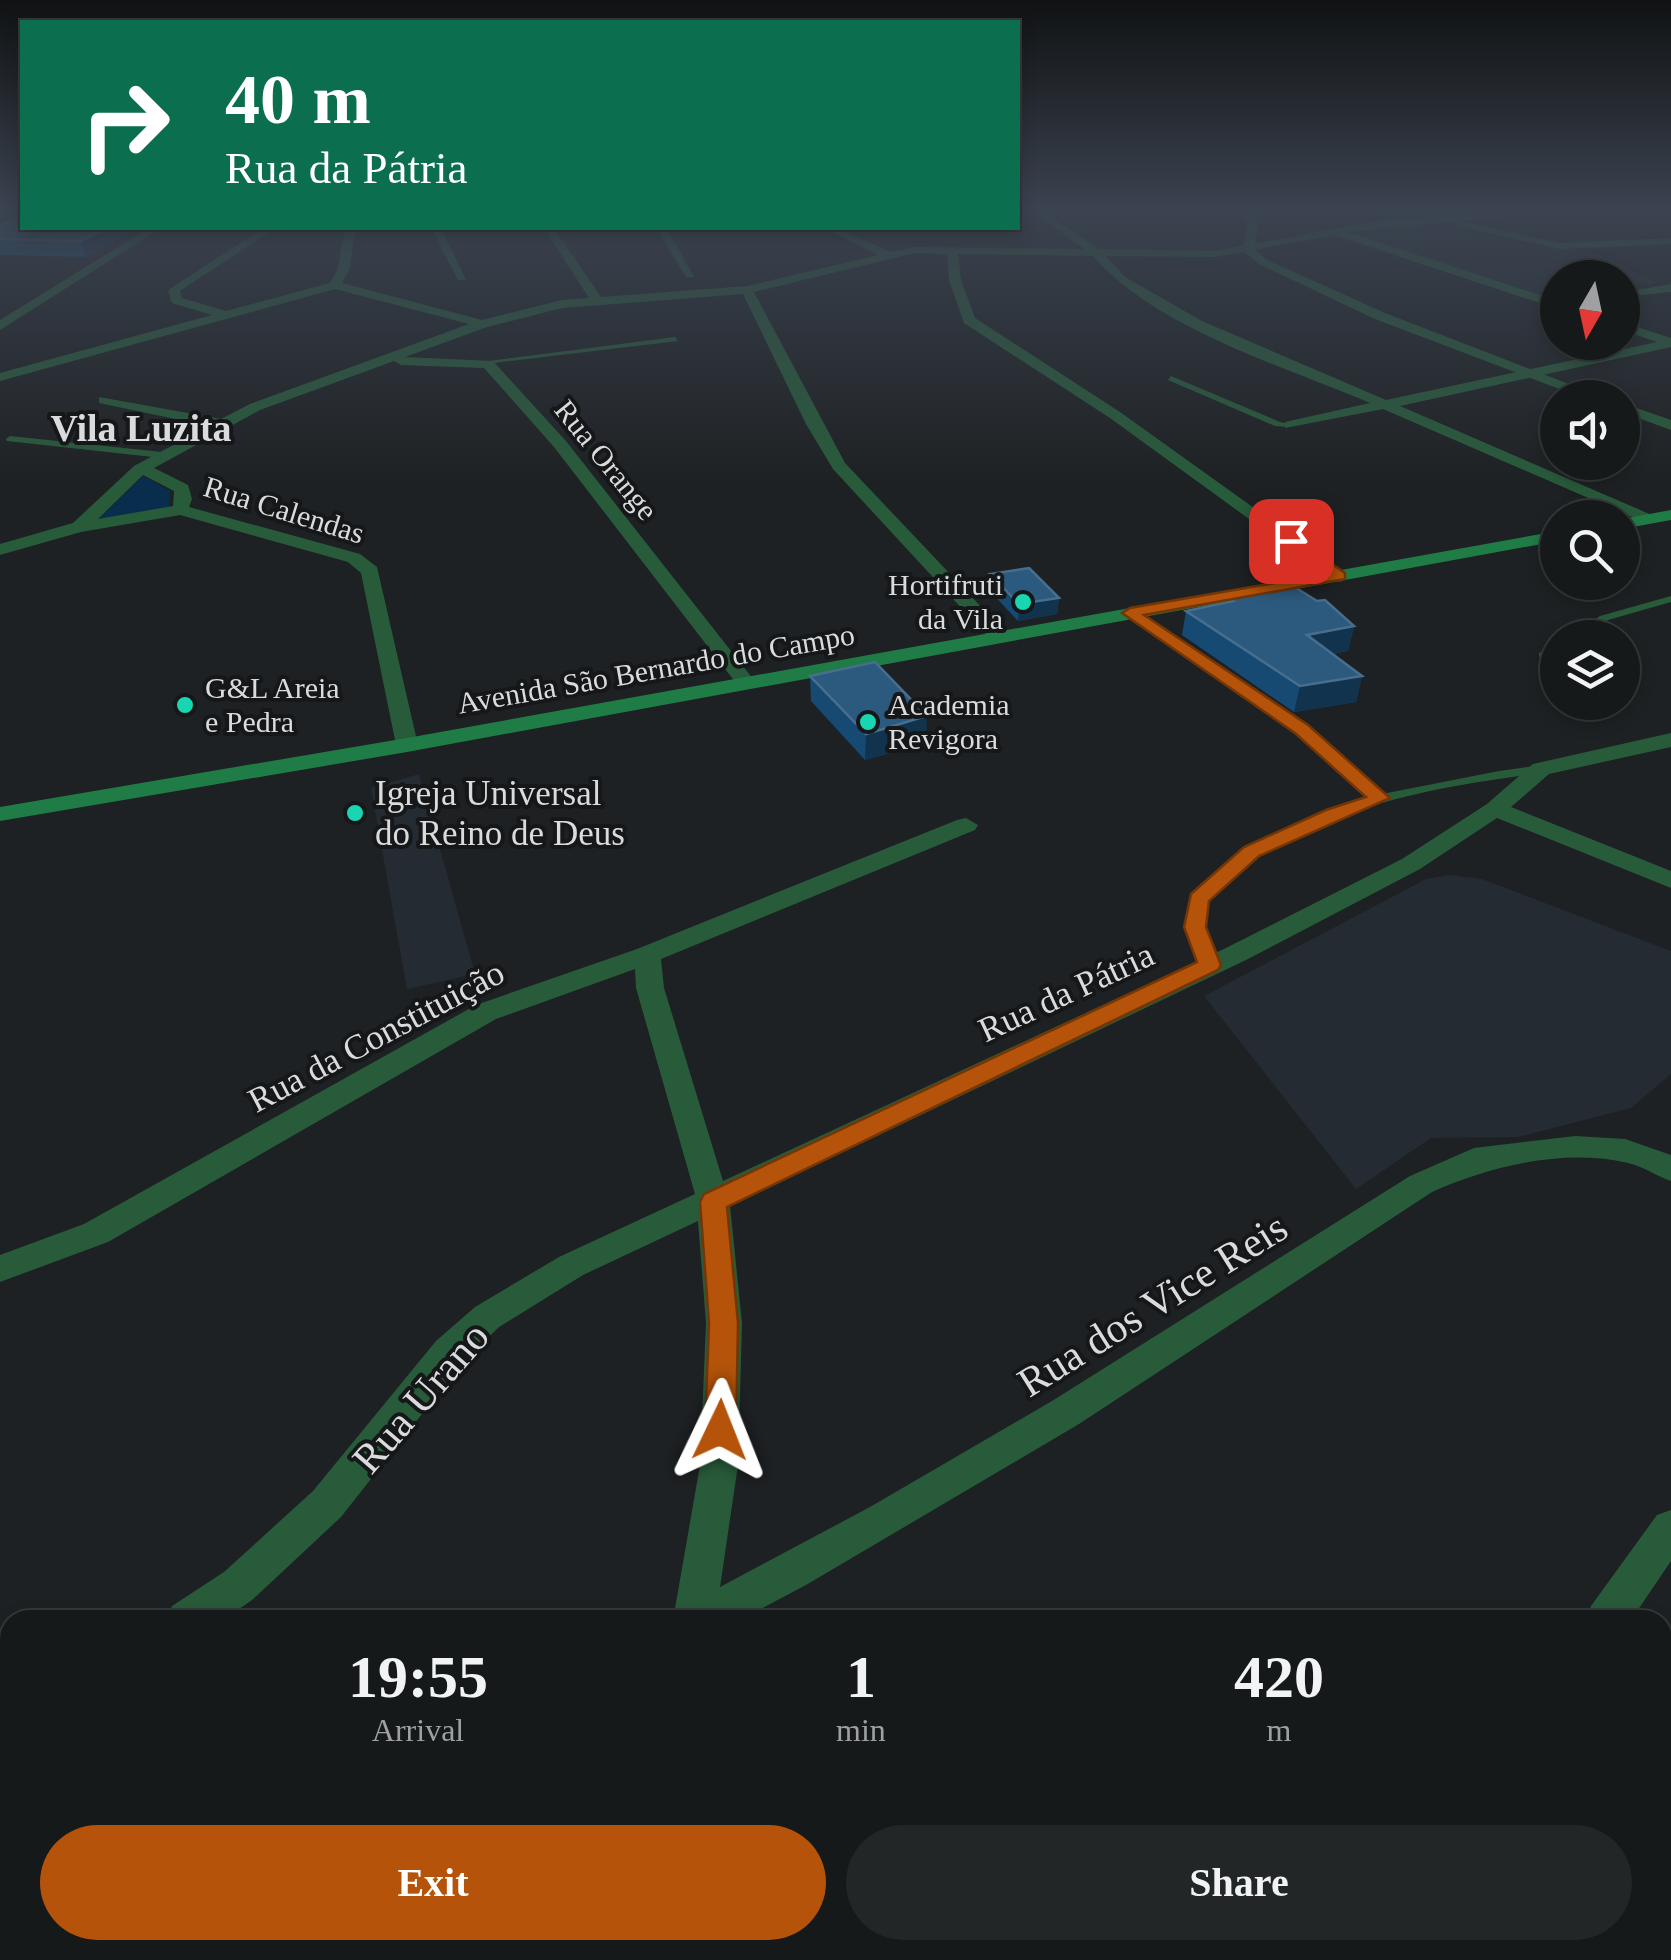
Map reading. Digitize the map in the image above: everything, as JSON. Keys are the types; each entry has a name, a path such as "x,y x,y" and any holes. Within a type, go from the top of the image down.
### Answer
{"main road":[{"name":"Avenida São Bernardo do Campo","path":"0,814 407,745 1540,539"}],"street":[{"path":"0,326 39,301"},
{"path":"181,301 228,315"},
{"path":"0,378 276,301"},
{"path":"397,301 482,324"},
{"path":"80,527 140,469 254,406 482,324 562,304 591,301"},
{"path":"754,301 777,342 819,438 838,466 998,636"},
{"path":"963,301 969,320 1115,414 1340,576"},
{"path":"1158,301 1197,324 1388,406 1662,517"},
{"path":"1346,301 1550,380"},
{"path":"1640,332 1671,343"},
{"path":"1290,425 1671,343"},
{"path":"377,361 484,362"},
{"name":"Rua Orange","path":"484,362 560,444 746,683"},
{"path":"104,400 223,424"},
{"path":"1640,414 1671,425"},
{"path":"0,550 80,527 180,510 182,489 173,480 140,469"},
{"name":"Rua Calendas","path":"180,510 344,554 366,565 407,745"},
{"path":"1541,769 1671,740"},
{"name":"Rua da Pátria","path":"713,1202 1210,965 1411,864 1495,809 1541,769"},
{"path":"1495,809 1671,880"},
{"name":"Rua da Constituição","path":"0,1269 96,1233 486,1012 647,954 966,826"},
{"path":"647,954 650,988 713,1202 724,1323 719,1465 697,1610"},
{"name":"Rua dos Vice Reis","path":"714,1610 967,1473 1181,1343 1421,1184 1455,1167 1474,1160 1608,1146 1632,1150 1671,1169"},
{"name":"Rua Urano","path":"234,1603 327,1504 449,1352 487,1317 571,1266 713,1202"},
{"path":"1613,1610 1671,1528"}],"lane":[{"path":"484,362 675,339"},
{"path":"1171,378 1278,424 1290,425"},
{"path":"10,440 162,455"},
{"path":"1601,620 1671,599"},
{"path":"1130,613 1301,729 1380,798"},
{"path":"1210,965 1195,927 1199,899 1252,852 1333,814 1380,798 1446,781 1541,769"}],"shaded area":[{"path":"143,476 170,491 169,507 98,520"},
{"path":"419,774 475,974 407,989 371,788"},
{"path":"1451,875 1482,879 1671,951 1671,1074 1631,1108 1518,1137 1431,1138 1356,1189 1204,996 1426,879"}],"building":[{"path":"1029,568 1059,598 1019,604 990,574"},
{"path":"1285,581 1317,601 1325,600 1354,626 1307,635 1362,676 1300,686 1186,611 1233,601 1224,596"},
{"path":"875,662 927,716 866,734 810,676"}],"place":[{"name":"Hortifruti da Vila","path":"1023,602"},
{"name":"G&L Areia e Pedra","path":"185,705"},
{"name":"Academia Revigora","path":"868,722"},
{"name":"Igreja Universal do Reino de Deus","path":"355,813"}],"district":[{"name":"Vila Luzita","path":"141,428"}],"route":[{"path":"720,1430 724,1323 713,1202 1210,965 1195,927 1199,899 1252,852 1333,814 1380,798 1301,729 1130,613 1340,576 1291,541"}]}
